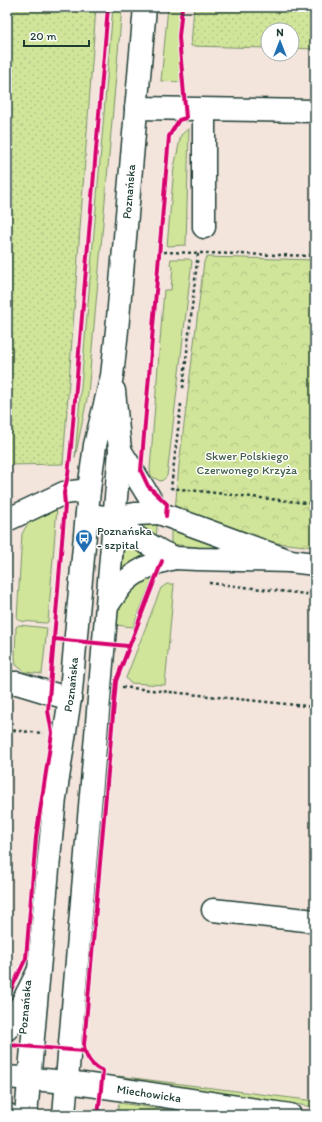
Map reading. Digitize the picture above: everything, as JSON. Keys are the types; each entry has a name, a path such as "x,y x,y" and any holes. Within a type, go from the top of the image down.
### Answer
{"main road":[{"name":"Poznańska","path":"26,1115 38,972 55,805 70,699 89,490 95,445 112,376 118,322 145,7"},
{"path":"136,108 315,112"},
{"path":"204,110 204,227"},
{"name":"Poznańska","path":"64,1115 68,1082 120,450 112,376"},
{"path":"120,450 159,514"},
{"path":"7,520 64,493 89,490"},
{"path":"87,515 115,518 135,514 159,514 290,561"},
{"path":"115,518 129,533 175,558"},
{"path":"107,606 123,584 140,570 162,561 175,558 196,560 290,561 315,564"},
{"path":"7,683 17,683 70,699"},
{"path":"212,910 315,921"},
{"path":"7,1029 13,1021 38,972"},
{"name":"Miechowicka","path":"7,1077 68,1082 290,1115"}],"path":[{"path":"159,256 160,248"},
{"path":"164,252 315,256"},
{"path":"183,388 198,253"},
{"path":"181,404 172,488 315,504"},
{"path":"207,583 315,595"},
{"path":"122,687 315,707"},
{"path":"7,730 46,733"}],"green space":[{"path":"7,7 96,7 63,464 7,465"},
{"path":"113,7 122,7 88,394 75,458"},
{"path":"168,7 180,7 177,36 181,82 161,81"},
{"path":"194,7 315,7 315,49 300,48 300,22 260,22 260,48 191,46"},
{"path":"189,128 186,245 167,246 174,168 181,135"},
{"name":"Skwer Polskiego Czerwonego Krzyża","path":"206,257 315,260 315,547 268,542 175,511 179,465 204,262"},
{"path":"171,259 189,259 192,261 167,476 160,481 151,476 150,469 164,290 171,290 173,266 170,265"},
{"path":"57,507 48,622 21,621 17,619 22,534 32,520"},
{"path":"135,522 146,522 157,525 156,542 147,538"},
{"path":"171,527 238,552 171,544"},
{"path":"125,542 154,557 121,577"},
{"path":"154,575 133,627 116,625 118,613 128,594 142,580"},
{"path":"167,584 174,584 165,685 130,683 126,678 161,588"},
{"path":"19,625 47,628 42,674 25,672 16,665 16,627"},
{"path":"118,1076 315,1101 315,1107 117,1079"},
{"path":"119,1103 204,1115 117,1115"}],"cycle path":[{"path":"7,998 26,958 36,837 52,733 48,711 65,505 64,493 68,475 71,447 108,7"},
{"path":"166,516 167,504 148,486 141,471 169,136 179,120 186,118 179,37 182,7"},
{"path":"98,1115 103,1071 92,1064 86,1054 84,1045 116,681 162,561"},
{"path":"54,639 128,646"},
{"path":"10,1045 84,1051"}],"place":[{"name":"Poznańska - szpital","path":"84,553"}]}
